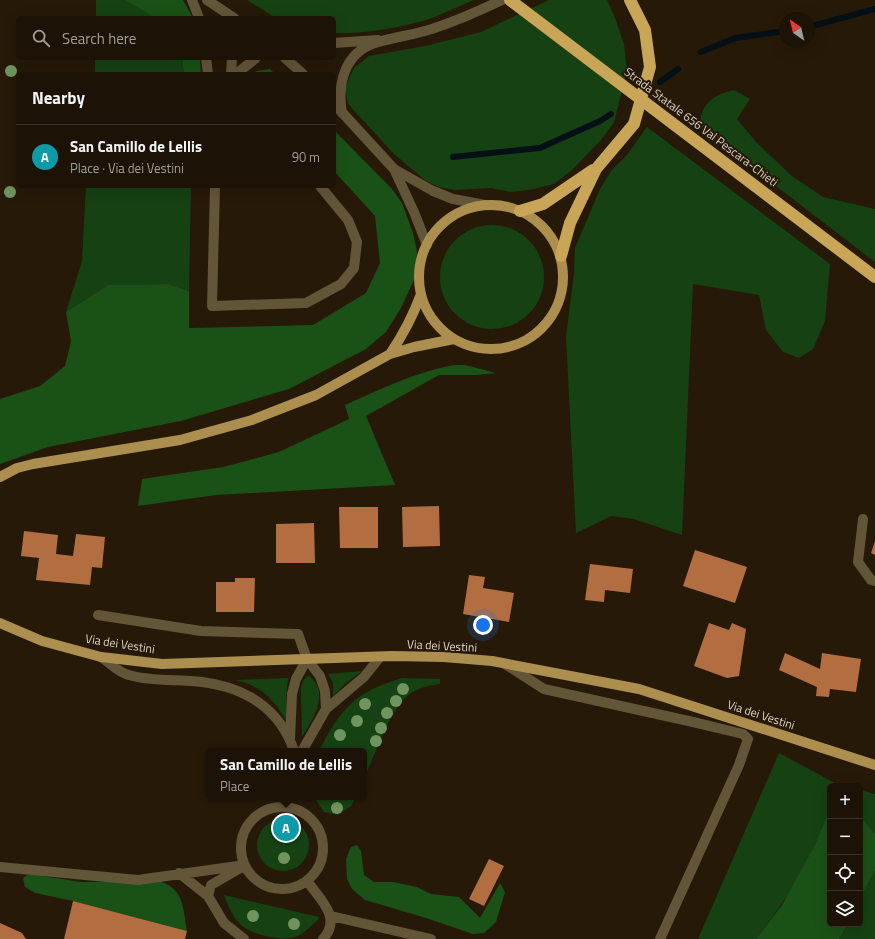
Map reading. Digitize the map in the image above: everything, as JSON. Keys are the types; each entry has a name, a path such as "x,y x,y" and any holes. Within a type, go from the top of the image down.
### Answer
{"highway":[{"name":"Strada Statale 656 Val Pescara-Chieti","path":"510,0 875,277"},
{"path":"520,210 543,204 596,168 634,124 650,67 645,30 630,0"},
{"path":"561,256 570,223 596,168"}],"main road":[{"path":"485,205 503,206 520,210 538,222 552,237 561,256 564,281 559,305 545,326 530,338 502,349 477,348 454,339 439,327 428,312 421,294 419,272 421,261 427,245 441,225 462,211 485,205"},
{"path":"390,354 407,328 421,294"},
{"path":"0,476 17,468 34,464 180,440 252,420 316,395 390,354 414,347 454,339"},
{"name":"Via dei Vestini","path":"1,623 42,642 101,657 162,664 380,657 444,657 505,664 639,690 875,765"}],"street":[{"path":"192,0 198,16"},
{"path":"207,0 231,16"},
{"path":"342,113 339,97 341,86 348,65 360,52 374,43 430,29 471,15 502,0"},
{"path":"336,43 390,39"},
{"path":"206,60 208,72"},
{"path":"208,72 213,60"},
{"path":"231,72 232,60"},
{"path":"238,72 254,60"},
{"path":"287,60 301,72"},
{"path":"336,106 394,169 433,191 453,199 485,205"},
{"path":"394,169 414,212 427,245"},
{"path":"215,188 212,306 306,303 341,284 354,268 357,242 348,220 322,188"},
{"path":"863,519 858,562 871,580 875,581"},
{"path":"98,614 202,630 298,634 307,659 320,676 324,691 326,709"},
{"path":"101,657 128,675 202,682 237,689 256,700 274,716 290,739 293,748"},
{"path":"304,748 326,709 364,677 380,657"},
{"path":"290,739 292,694 296,679 307,659"},
{"path":"505,664 544,689 743,734 748,740 739,765 660,939"},
{"path":"289,802 313,820 320,832 323,845 322,859 316,871 307,881 296,887 284,889 272,888 261,883 251,875 242,854 242,844 245,833 250,824 267,810 277,808 289,802"},
{"path":"0,867 138,880 245,864"},
{"path":"208,896 211,885 245,864"},
{"path":"179,873 208,896 224,923 244,939"},
{"path":"307,881 332,916 331,930 323,939"},
{"path":"332,916 431,939"}],"green space":[{"path":"96,0 125,0 152,16 96,16"},
{"path":"125,0 183,0 192,16 152,16"},
{"path":"247,0 474,0 440,15 419,22 398,27 355,33 336,33 336,16 273,16"},
{"path":"549,0 607,0 624,44 627,72 614,122 601,140 573,169 554,184 529,190 510,192 491,188 455,190 439,187 426,181 394,154 348,104 345,88 354,68 369,56 425,46 481,32"},
{"path":"95,60 182,60 184,72 95,72"},
{"path":"182,60 200,60 201,72 184,72"},
{"path":"270,69 273,72 255,72"},
{"path":"734,90 750,99 737,119 757,143 792,176 823,197 875,209 875,262 699,127 702,112 705,106 719,95"},
{"path":"647,127 830,264 825,321 813,349 799,358 783,352 766,330 759,295 693,284 682,535 634,519 611,516 576,533 566,337 574,274 575,248 600,189 611,171 627,155"},
{"path":"336,132 392,189 402,203 413,233 417,252 414,280 401,308 386,332 366,349 289,389 181,421 48,447 0,464 0,399 40,386 65,366 71,341 66,312 108,285 168,284 189,291 189,328 313,325 366,293 380,263 375,216 336,173"},
{"path":"86,188 191,188 189,291 168,284 108,285 66,312 82,261"},
{"path":"492,225 512,229 521,234 535,248 540,257 544,277 540,297 535,306 521,320 512,325 492,329 472,325 463,320 449,306 444,297 440,277 444,257 449,248 463,234 472,229"},
{"path":"454,365 465,365 496,373 476,375 439,375 366,416 395,485 216,495 138,506 142,479 223,467 279,452 349,419 345,405 412,377"},
{"path":"362,671 346,683 333,696 333,683 328,674"},
{"path":"308,675 315,682 319,697 315,714 302,737 301,688 303,681"},
{"path":"288,678 286,696 287,722 272,700 260,690 235,680"},
{"path":"402,678 440,679 440,684 418,689 406,697 400,704 388,724 367,772 367,748 321,748 335,723 351,704 372,689"},
{"path":"779,753 835,783 827,783 827,818 824,828 808,861 778,910 756,939 698,939"},
{"path":"863,791 875,794 875,834 863,819"},
{"path":"316,800 354,800 351,806 338,815 324,812"},
{"path":"827,816 827,927 846,927 839,939 756,939 782,905 815,845"},
{"path":"283,819 293,821 301,827 307,835 309,845 307,855 301,863 293,869 283,871 273,869 265,863 259,855 257,845 259,835 265,827 273,821"},
{"path":"863,819 875,834 875,870 863,893"},
{"path":"357,845 361,851 364,875 374,882 393,882 417,887 431,894 459,897 480,918 500,883 505,892 496,922 484,933 473,934 365,900 352,889 347,879 346,859 351,847"},
{"path":"875,870 875,939 839,939 846,927 863,927 863,893"},
{"path":"29,874 81,882 162,882 175,890 179,896 182,902 187,931 73,901 35,893 25,887 23,878"},
{"path":"224,895 319,917 318,920 306,930 298,936 292,938 277,938 261,935 240,924 232,913"}],"building":[{"path":"439,506 440,546 403,547 402,507"},
{"path":"339,507 378,507 378,548 340,548"},
{"path":"314,523 315,563 276,563 276,524"},
{"path":"24,531 58,535 56,554 73,556 76,534 105,537 102,568 92,567 90,585 36,580 39,558 21,556"},
{"path":"875,541 875,555 871,553"},
{"path":"695,550 747,567 735,603 683,586"},
{"path":"590,564 633,569 630,593 605,590 604,602 585,600"},
{"path":"469,575 485,577 483,588 514,593 509,622 463,614"},
{"path":"235,578 255,578 254,612 216,612 216,582 235,582"},
{"path":"709,623 729,630 732,623 746,629 739,676 727,678 694,666"},
{"path":"785,653 820,669 822,653 861,659 856,692 830,689 829,697 816,696 817,687 779,670"},
{"path":"489,859 504,866 484,906 469,899"},
{"path":"73,901 187,931 185,939 64,939"},
{"path":"0,923 22,933 26,939 0,939"}],"waterway":[{"path":"815,25 875,9"},
{"path":"701,52 735,38 779,32"},
{"path":"660,82 678,69"},
{"path":"453,157 540,148 600,121 611,114"}],"place":[{"name":"San Camillo de Lellis","path":"286,828"}]}
